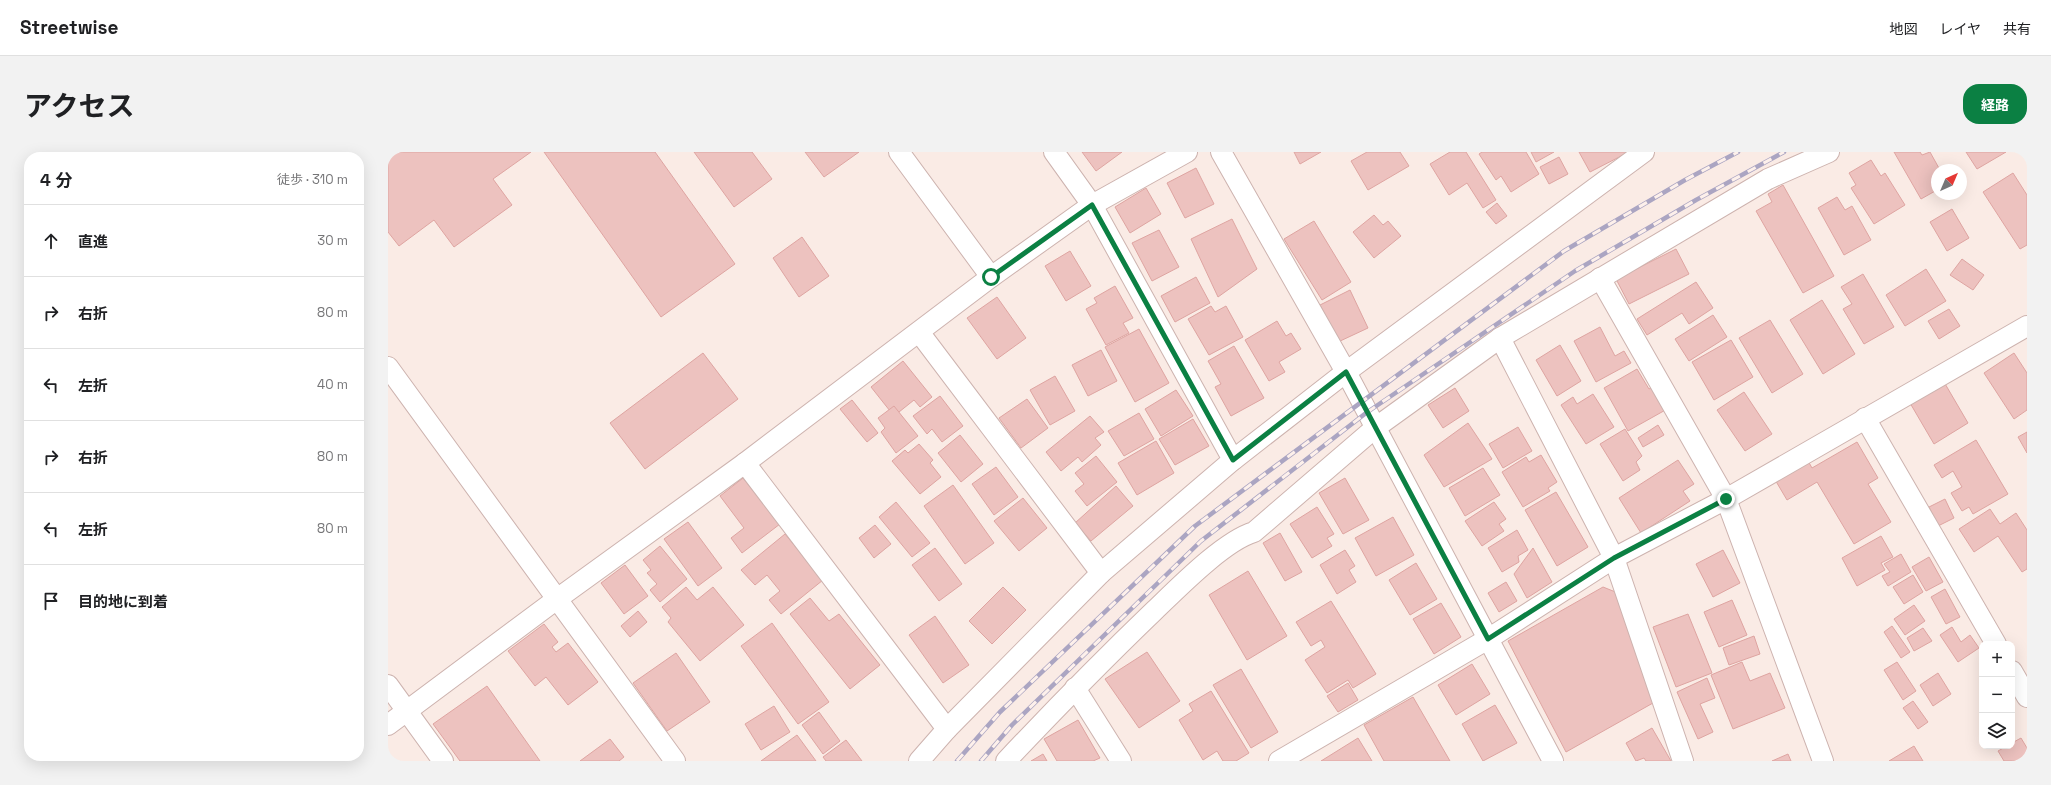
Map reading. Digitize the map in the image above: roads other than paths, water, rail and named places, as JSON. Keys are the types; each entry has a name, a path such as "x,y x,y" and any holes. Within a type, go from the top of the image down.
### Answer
{"street":[{"path":"899,152 991,277"},
{"path":"1054,152 1092,205 1233,460"},
{"path":"388,725 557,599 745,464 991,277 1092,205 1187,152"},
{"path":"1222,152 1346,372 1553,761"},
{"path":"919,761 947,729 1101,573 1233,460 1346,372 1644,152"},
{"path":"1006,761 1075,688 1189,578 1241,536 1254,532 1375,428 1500,338 1768,179 1829,152"},
{"path":"1600,278 1726,499 1823,761"},
{"path":"1279,761 1488,639 1614,558 1726,499 2027,326"},
{"path":"919,332 1101,573"},
{"path":"1500,338 1614,558 1684,761"},
{"path":"388,367 675,761"},
{"path":"1865,418 1994,641"},
{"path":"745,464 947,729"},
{"path":"2015,676 2027,697"},
{"path":"388,685 444,761"},
{"path":"1075,688 1121,761"}],"railway":[{"path":"957,761 1000,712 1195,526 1564,251 1685,180 1738,152"},
{"path":"981,761 1012,725 1201,541 1366,413 1575,271 1696,200 1784,152"}]}
